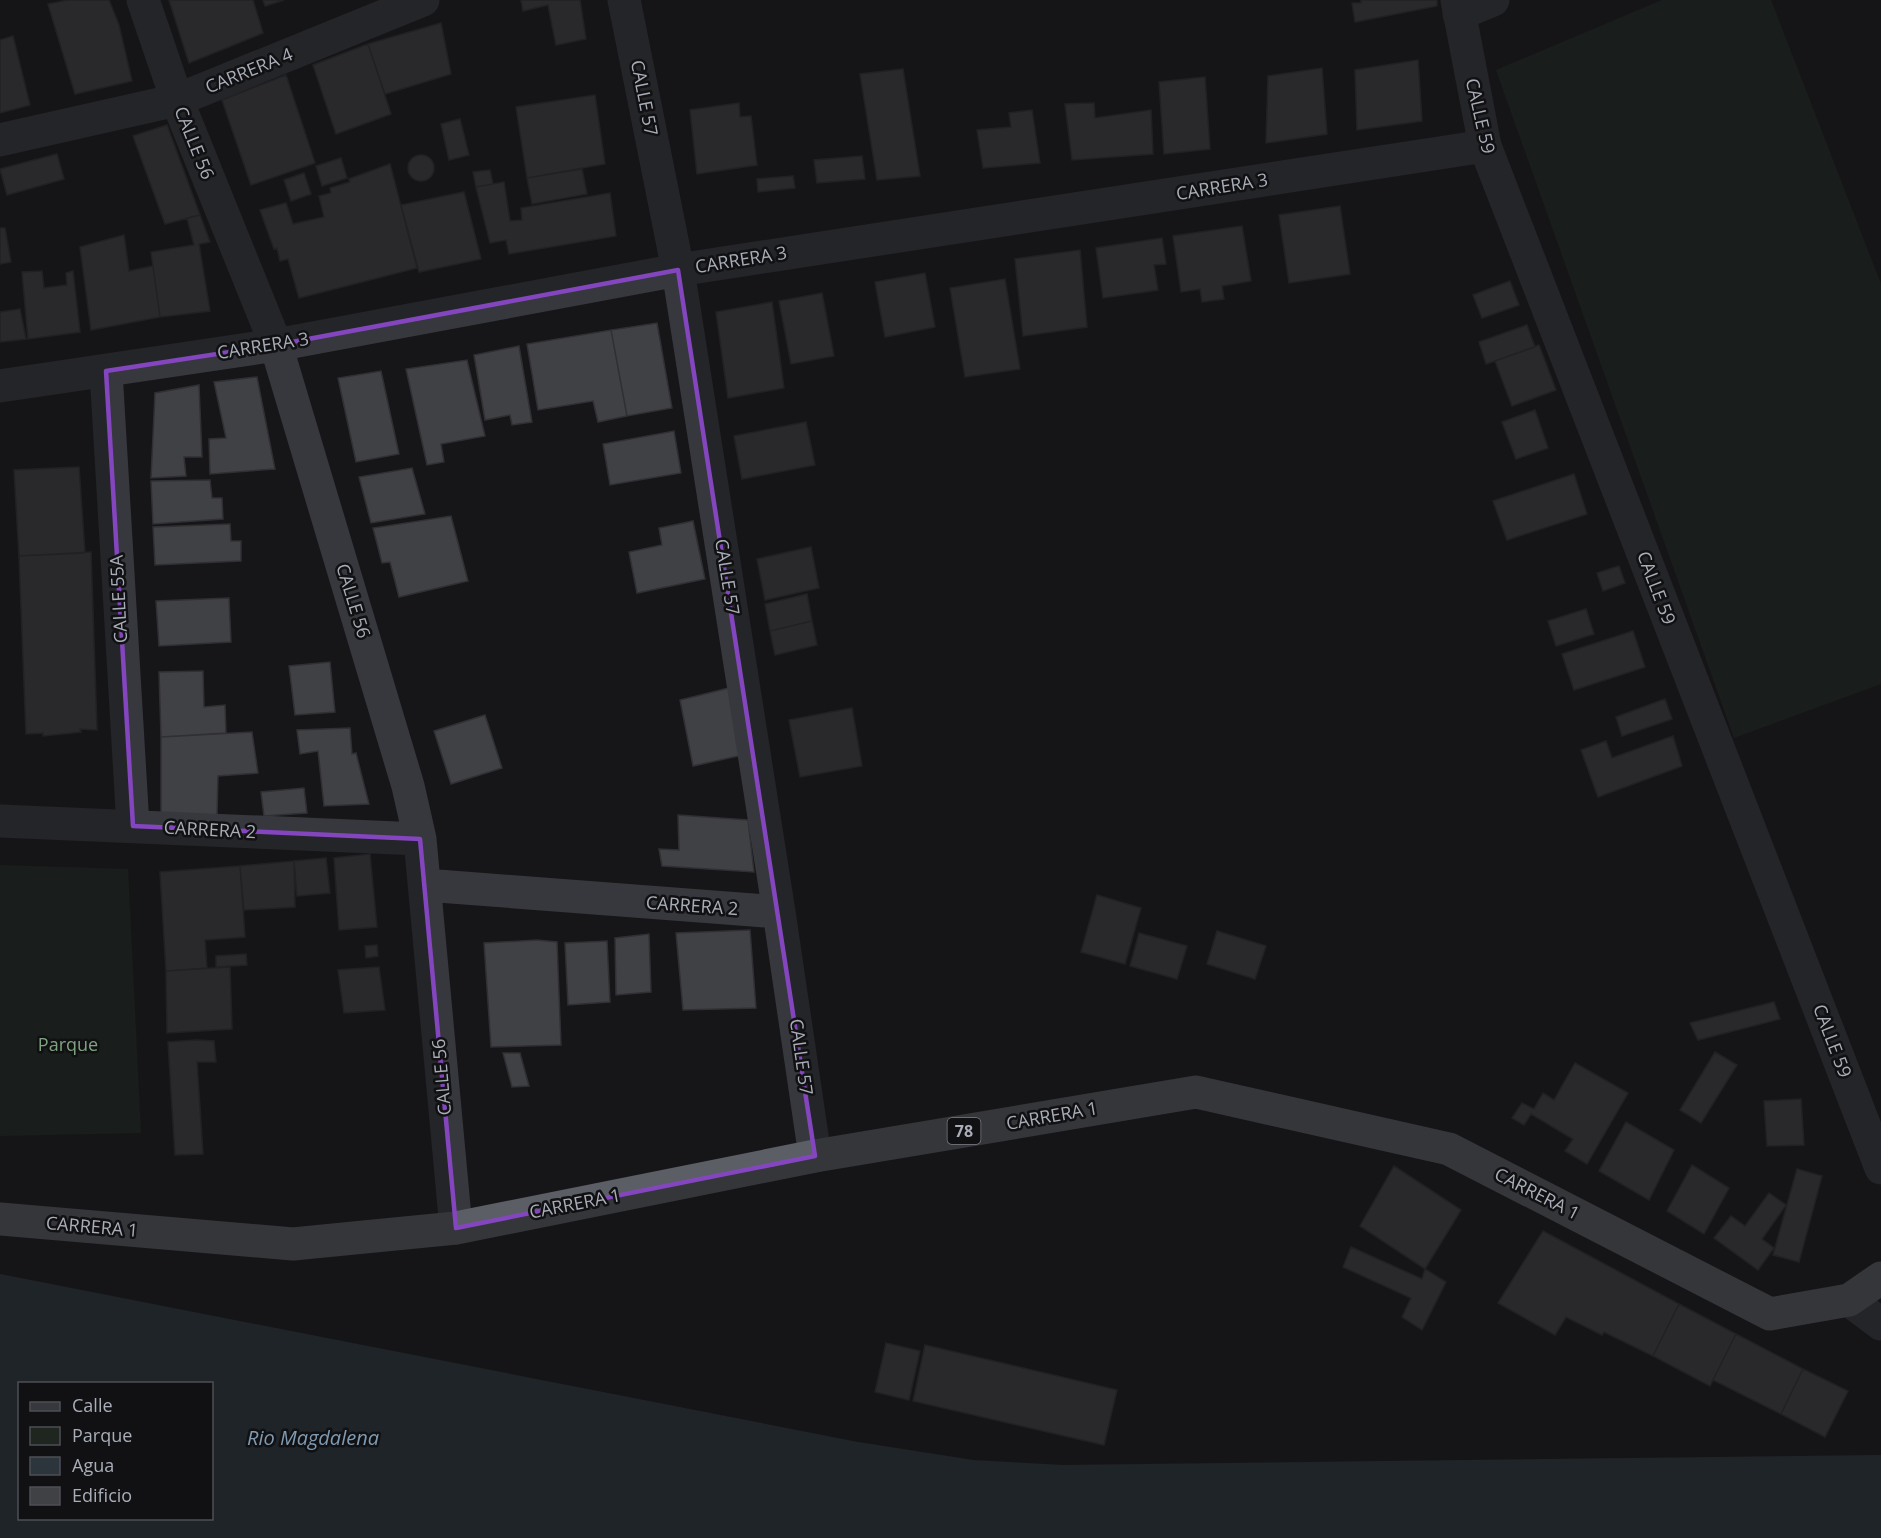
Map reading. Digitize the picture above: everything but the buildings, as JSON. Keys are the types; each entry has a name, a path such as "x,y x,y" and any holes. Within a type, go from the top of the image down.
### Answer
{"highway":[{"name":"CARRERA 1","path":"0,1219 294,1244 456,1228 815,1156 1196,1092 1449,1149 1770,1314 1849,1300 1881,1278"}],"street":[{"name":"CALLE 56","path":"143,0 177,100 276,345 408,786 420,839 425,885 456,1228"},
{"name":"CARRERA 4","path":"0,140 177,100 423,0"},
{"name":"CALLE 57","path":"624,0 678,270 815,1156"},
{"path":"1458,7 1493,0"},
{"name":"CALLE 59","path":"1458,7 1485,146 1881,1168"},
{"name":"CARRERA 3","path":"0,386 276,345 678,270 1485,146"},
{"name":"CALLE 55A","path":"106,371 133,826"},
{"name":"CARRERA 2","path":"0,821 420,839"},
{"name":"CARRERA 2","path":"425,885 779,912"},
{"path":"1849,1300 1881,1324"}],"highlighted area":[{"path":"678,270 815,1156 456,1228 420,839 133,826 106,371 276,345"}],"green space":[{"path":"1662,0 1771,0 1881,284 1881,684 1734,738 1496,70"},
{"name":"Parque","path":"0,865 128,869 141,1133 0,1136"}],"water":[{"name":"Rio Magdalena","path":"0,1274 858,1442 973,1460 1063,1465 1881,1455 1881,1538 0,1538"}]}
